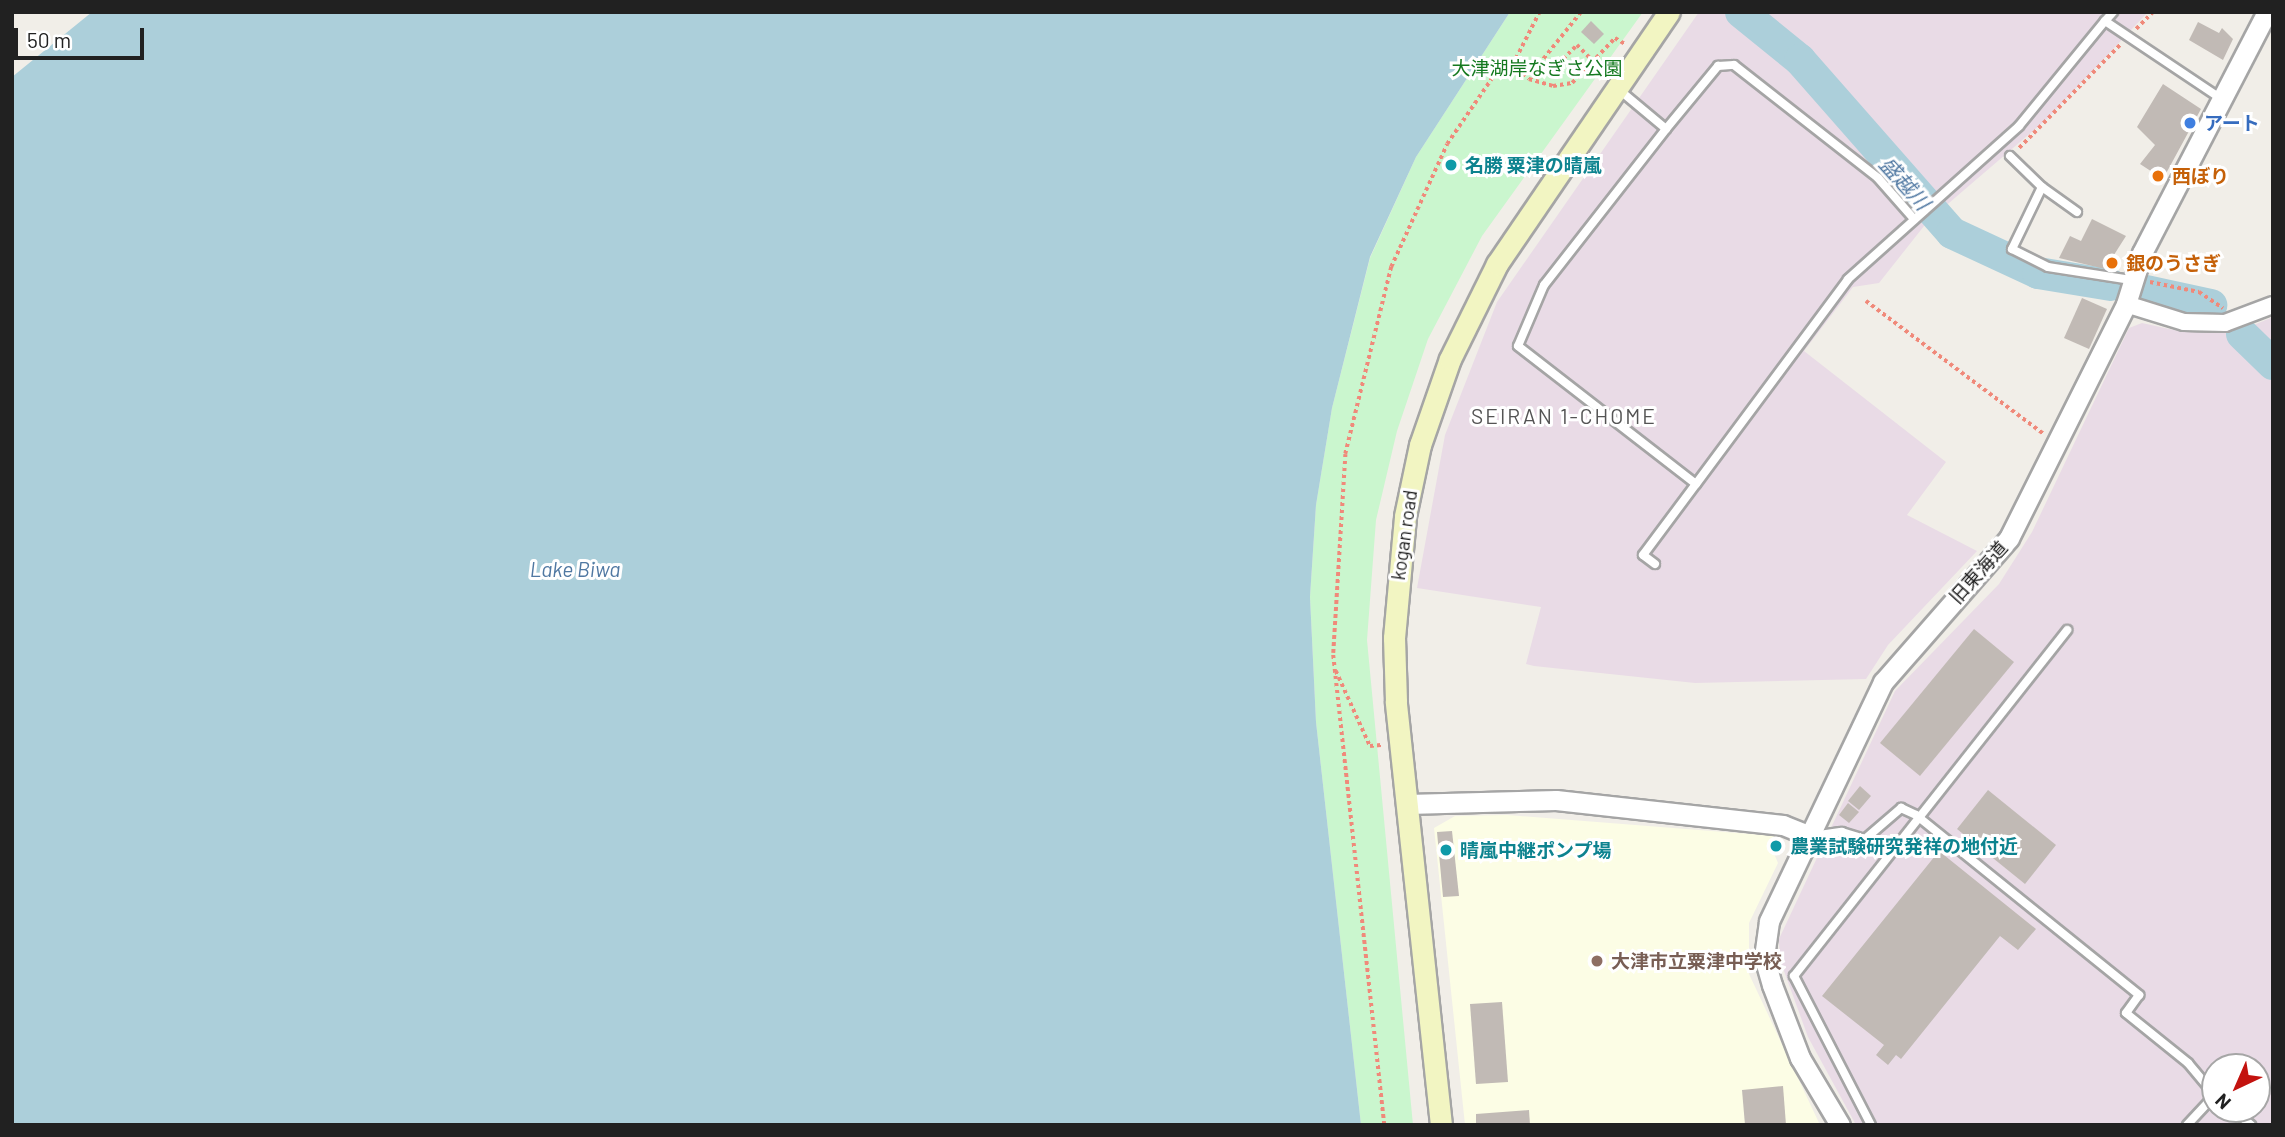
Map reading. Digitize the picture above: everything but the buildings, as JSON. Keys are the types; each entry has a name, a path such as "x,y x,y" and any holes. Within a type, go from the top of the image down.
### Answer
{"main road":[{"name":"kogan road","path":"1441,1125 1407,804 1394,638 1405,516 1420,445 1450,359 1497,264 1614,86 1669,12"}],"street":[{"name":"旧東海道","path":"1840,1125 1800,1058 1764,957 1769,921 1883,682 2004,546 2054,442 2126,304 2261,15"},
{"path":"2126,304 2184,322 2225,323 2273,305"},
{"path":"1407,804 1556,800 1783,825 1810,836"}],"lane":[{"path":"1656,564 1643,555 1848,279 2019,126 2112,12"},
{"path":"2105,21 2125,40 2220,98"},
{"path":"1696,484 1518,346 1544,285 1666,129 1718,66 1734,65 1878,178 1916,217"},
{"path":"1614,86 1666,129"},
{"path":"2010,156 2042,187 2077,212"},
{"path":"2042,187 2012,249 2048,267 2137,281"},
{"path":"1871,1125 1794,976 1916,815 2067,630"},
{"path":"1810,836 1842,832 1865,839 1902,808 1916,815 2139,995 2126,1013 2188,1063 2201,1079"},
{"path":"2187,1125 2201,1108"}],"path":[{"path":"1514,64 1540,12"},
{"path":"1539,64 1581,12"},
{"path":"2010,156 2153,12"},
{"path":"1514,64 1529,79 1553,86 1572,83 1615,38 1625,44"},
{"path":"1384,1125 1334,667 1340,502 1371,329 1412,216 1447,144 1494,75 1514,64 1558,64 1577,45 1593,61"},
{"path":"2137,281 2199,292 2226,312"},
{"path":"1866,301 2054,442"},
{"path":"1334,667 1370,746 1383,745"}],"shaded area":[{"path":"1699,12 2148,12 2048,118 1928,221 1879,283 1853,287 1804,351 1946,462 1907,515 1977,551 1888,645 1866,679 1695,683 1534,666 1526,664 1541,607 1417,588 1445,435 1497,302"},
{"path":"2273,317 2273,1125 1856,1125 1808,1037 1780,960 1779,939 1895,691 1999,584 2032,532 2129,328 2142,323 2183,332 2237,332"},
{"name":"大津市立粟津中学校","path":"1507,815 1775,836 1770,844 1778,863 1749,923 1749,974 1820,1125 1465,1125 1434,828 1455,816"}],"green space":[{"name":"大津湖岸なぎさ公園","path":"1510,12 1643,12 1482,236 1428,339 1397,431 1376,520 1367,640 1413,1125 1361,1125 1316,722 1310,597 1316,505 1332,408 1370,258 1416,157"}],"water":[{"name":"Lake Biwa","path":"92,12 1510,12 1416,157 1370,257 1332,408 1316,505 1310,597 1316,722 1361,1125 12,1125 12,77"}],"waterway":[{"name":"盛越川","path":"1741,12 1800,60 1952,233 2038,273 2111,285"},
{"name":"盛越川","path":"2141,290 2211,305"},
{"name":"盛越川","path":"2242,334 2273,364"}],"place":[{"name":"アート","path":"2190,123"},
{"name":"名勝 粟津の晴嵐","path":"1451,165"},
{"name":"西ぼり","path":"2158,176"},
{"name":"銀のうさぎ","path":"2112,263"},
{"name":"農業試験研究発祥の地付近","path":"1776,846"},
{"name":"晴嵐中継ポンプ場","path":"1446,850"},
{"name":"大津市立粟津中学校","path":"1597,961"}],"district":[{"name":"SEIRAN 1-CHOME","path":"1564,416"}]}
